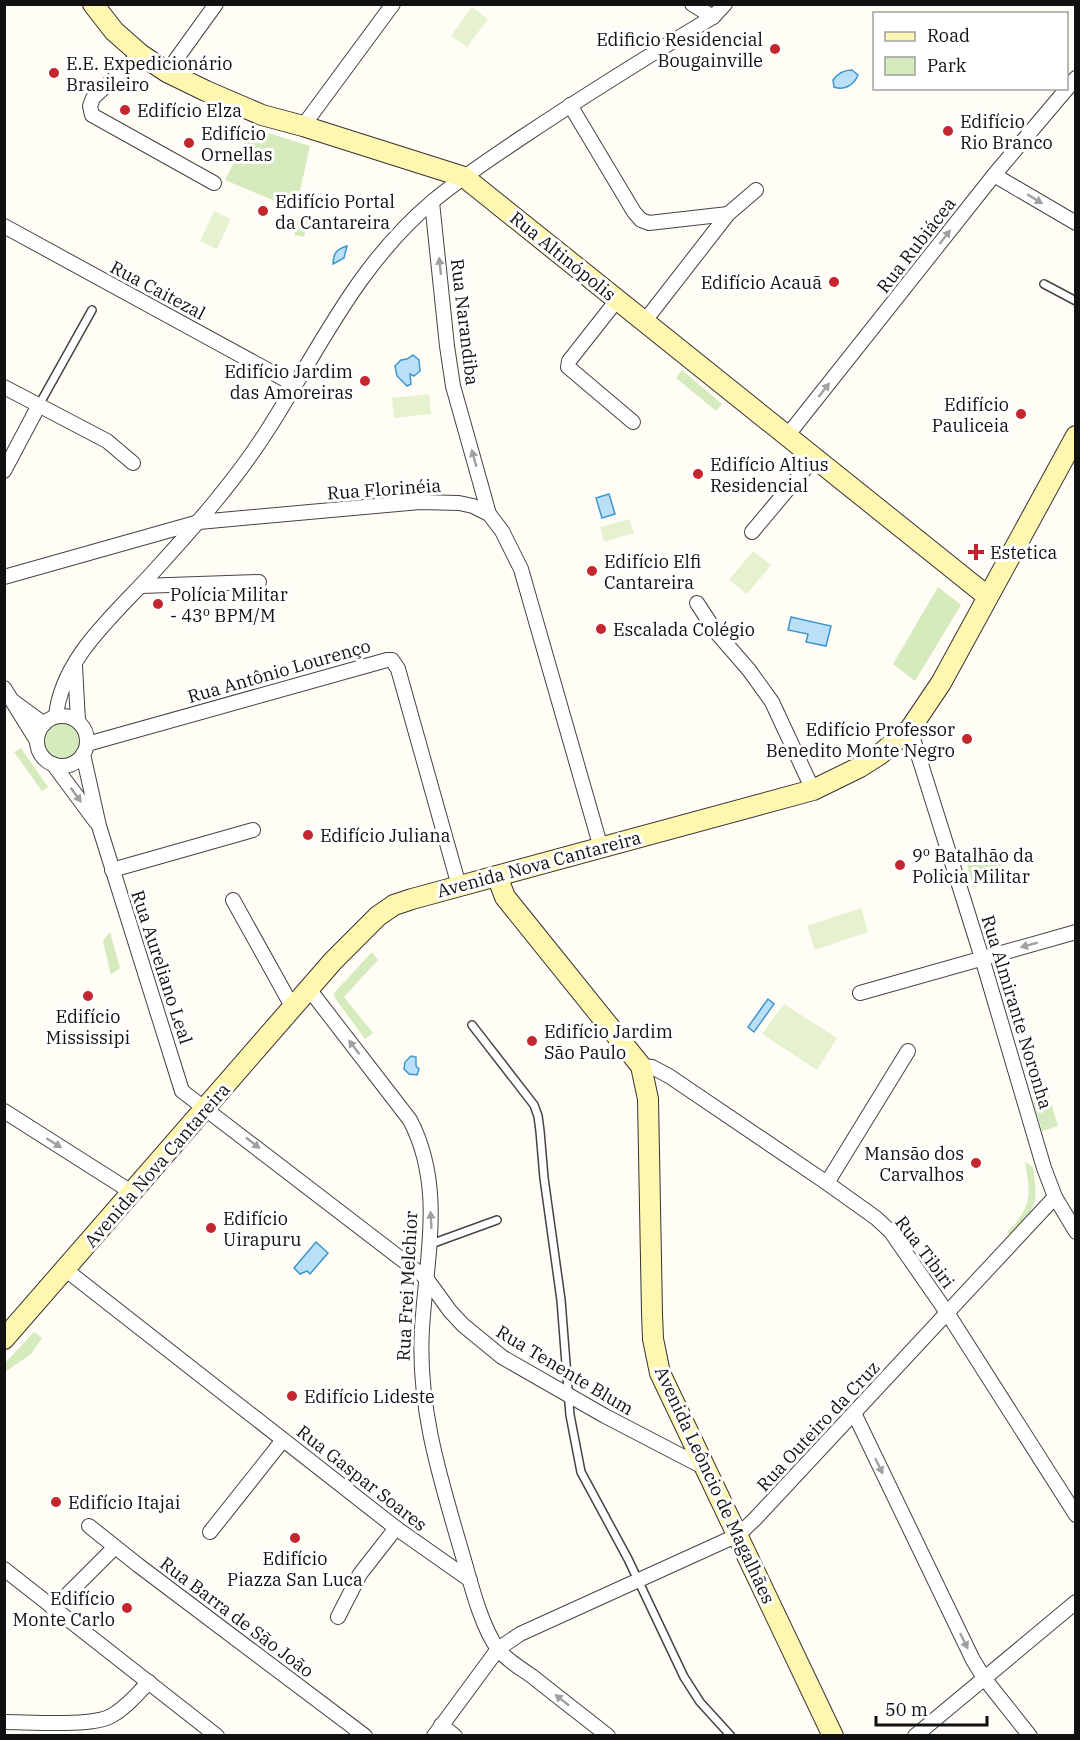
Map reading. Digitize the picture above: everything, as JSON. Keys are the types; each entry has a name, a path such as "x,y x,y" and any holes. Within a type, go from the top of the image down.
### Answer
{"main road":[{"name":"Rua Altinópolis","path":"93,4 114,31 140,54 167,72 262,115 464,177 987,596"},
{"name":"Avenida Nova Cantareira","path":"4,1339 333,961 385,910 412,899 813,790 860,767 879,755 910,729 940,683 987,596 1070,460 1076,436"},
{"name":"Avenida Leôncio de Magalhães","path":"497,876 505,897 641,1066 648,1099 652,1313 656,1357 668,1391 833,1736"}],"street":[{"path":"167,72 216,4"},
{"path":"303,126 393,4"},
{"path":"692,4 712,16"},
{"path":"56,716 60,694 75,661 220,496 255,448 361,277 403,229 464,177 570,105 712,16 725,4"},
{"path":"140,54 93,98 90,106 92,114 214,183"},
{"name":"Rua Rubiácea","path":"788,436 994,175 1066,90"},
{"path":"570,105 641,220 649,223 728,214"},
{"path":"994,175 1076,223"},
{"path":"644,322 728,214 756,190"},
{"name":"Rua Narandiba","path":"432,202 453,386 489,514"},
{"name":"Rua Caitezal","path":"4,226 295,385"},
{"path":"617,300 569,361 568,367 633,422"},
{"path":"4,387 107,441 133,463"},
{"path":"4,471 39,405"},
{"path":"752,532 814,458"},
{"path":"220,496 220,505 236,519"},
{"name":"Rua Florinéia","path":"4,577 199,522 420,502 459,503 473,506 489,514"},
{"path":"489,514 502,531 521,569 601,848"},
{"path":"151,536 164,538 171,552"},
{"path":"141,586 259,582"},
{"path":"696,603 772,702 813,790"},
{"name":"Rua Antônio Lourenço","path":"85,749 392,660 398,669 459,886"},
{"name":"Rua Aureliano Leal","path":"75,661 78,721 87,736 85,749 99,826 182,1090 426,1278"},
{"name":"Rua Aureliano Leal","path":"4,688 37,741 41,755 53,764 99,826"},
{"name":"Rua Aureliano Leal","path":"14,702 44,724"},
{"path":"37,741 44,724 56,716 67,716 78,721"},
{"name":"Rua Almirante Noronha","path":"910,729 982,957 1044,1168 1055,1197 1076,1232"},
{"path":"53,764 70,764 85,749"},
{"path":"112,870 253,830"},
{"path":"233,900 293,1008"},
{"path":"860,993 1076,932"},
{"name":"Rua Frei Melchior","path":"309,989 410,1120 419,1137 427,1161 432,1223 421,1354 423,1398 437,1465 470,1580"},
{"path":"827,1183 908,1051"},
{"name":"Rua Tibiri","path":"641,1066 657,1069 669,1076 827,1183 876,1218 891,1232 948,1314 1076,1515"},
{"path":"4,1111 133,1193"},
{"name":"Rua Outeiro da Cruz","path":"438,1730 498,1649 520,1634 738,1535 948,1314 1055,1197"},
{"name":"Rua Gaspar Soares","path":"66,1270 396,1528 470,1580"},
{"name":"Rua Tenente Blum","path":"426,1278 450,1311 481,1342 502,1358 568,1396 705,1468"},
{"path":"854,1413 970,1653 984,1678 1030,1736"},
{"path":"210,1532 283,1440"},
{"name":"Rua Barra de São João","path":"90,1526 365,1736"},
{"path":"338,1617 360,1574 396,1528"},
{"path":"53,1609 115,1547"},
{"path":"4,1569 217,1736"},
{"path":"470,1580 480,1610 498,1649 608,1736"},
{"path":"915,1736 1076,1602"},
{"path":"4,1722 92,1721 108,1718 121,1710 149,1682"},
{"path":"438,1730 455,1736"}],"lane":[{"path":"1044,284 1076,301"},
{"path":"39,405 92,310"},
{"path":"472,1025 534,1105 538,1116 544,1179 561,1300 568,1396 581,1472 693,1692 731,1736"},
{"path":"431,1244 497,1220"}],"green space":[{"path":"472,7 488,19 467,47 451,36"},
{"path":"252,128 310,146 300,191 275,201 225,180"},
{"path":"214,211 231,219 217,249 200,241"},
{"path":"299,216 309,219 304,237 294,235"},
{"path":"682,370 722,404 716,411 676,378"},
{"path":"429,394 431,414 394,418 392,398"},
{"path":"629,519 634,533 604,542 600,527"},
{"path":"753,551 771,565 747,594 729,580"},
{"path":"938,587 961,605 915,681 893,664"},
{"path":"62,721 76,727 82,741 76,755 62,761 48,755 42,741 48,727"},
{"path":"21,748 48,787 42,791 14,752"},
{"path":"1013,851 992,878 973,888 967,864"},
{"path":"861,908 868,932 815,950 807,926"},
{"path":"110,932 120,968 111,975 103,941"},
{"path":"372,952 378,960 344,997 373,1033 365,1039 335,998 334,993"},
{"path":"784,1004 837,1038 817,1070 762,1034"},
{"path":"1048,1093 1058,1126 1042,1131 1032,1097"},
{"path":"1025,1162 1033,1167 1035,1198 1030,1211 1010,1235 1007,1232 1021,1215 1028,1200"},
{"path":"34,1332 42,1338 31,1354 5,1372 5,1363"}],"water":[{"path":"852,70 858,75 851,84 845,88 834,87 833,80 837,75"},
{"path":"347,246 344,258 333,264 336,252"},
{"path":"413,355 419,360 420,371 414,376 410,374 411,384 407,386 397,376 395,366 401,360"},
{"path":"609,494 615,514 602,518 596,498"},
{"path":"791,617 831,626 826,646 806,642 808,634 788,630"},
{"path":"768,999 774,1004 754,1032 748,1027"},
{"path":"411,1056 416,1057 416,1066 419,1069 417,1075 409,1074 404,1069 405,1062"},
{"path":"316,1242 328,1253 310,1274 307,1271 300,1274 294,1268"}],"place":[{"name":"Edificio Residencial Bougainville","path":"775,49"},
{"name":"E.E. Expedicionário Brasileiro","path":"54,73"},
{"name":"Edifício Elza","path":"125,110"},
{"name":"Edifício Rio Branco","path":"948,131"},
{"name":"Edifício Ornellas","path":"189,143"},
{"name":"Edifício Portal da Cantareira","path":"263,211"},
{"name":"Edifício Acauã","path":"834,282"},
{"name":"Edifício Jardim das Amoreiras","path":"365,381"},
{"name":"Edifício Pauliceia","path":"1021,414"},
{"name":"Edifício Altius Residencial","path":"698,474"},
{"name":"Estetica","path":"976,552"},
{"name":"Edifício Elfi Cantareira","path":"592,571"},
{"name":"Polícia Militar - 43º BPM/M","path":"158,604"},
{"name":"Escalada Colégio","path":"601,629"},
{"name":"Edifício Professor Benedito Monte Negro","path":"967,739"},
{"name":"Edifício Juliana","path":"308,835"},
{"name":"9º Batalhão da Policia Militar","path":"900,865"},
{"name":"Edifício Mississipi","path":"88,996"},
{"name":"Edifício Jardim São Paulo","path":"532,1041"},
{"name":"Mansão dos Carvalhos","path":"976,1163"},
{"name":"Edifício Uirapuru","path":"211,1228"},
{"name":"Edifício Lideste","path":"292,1396"},
{"name":"Edifício Itajai","path":"56,1502"},
{"name":"Edifício Piazza San Luca","path":"295,1538"},
{"name":"Edifício Monte Carlo","path":"127,1608"}]}
